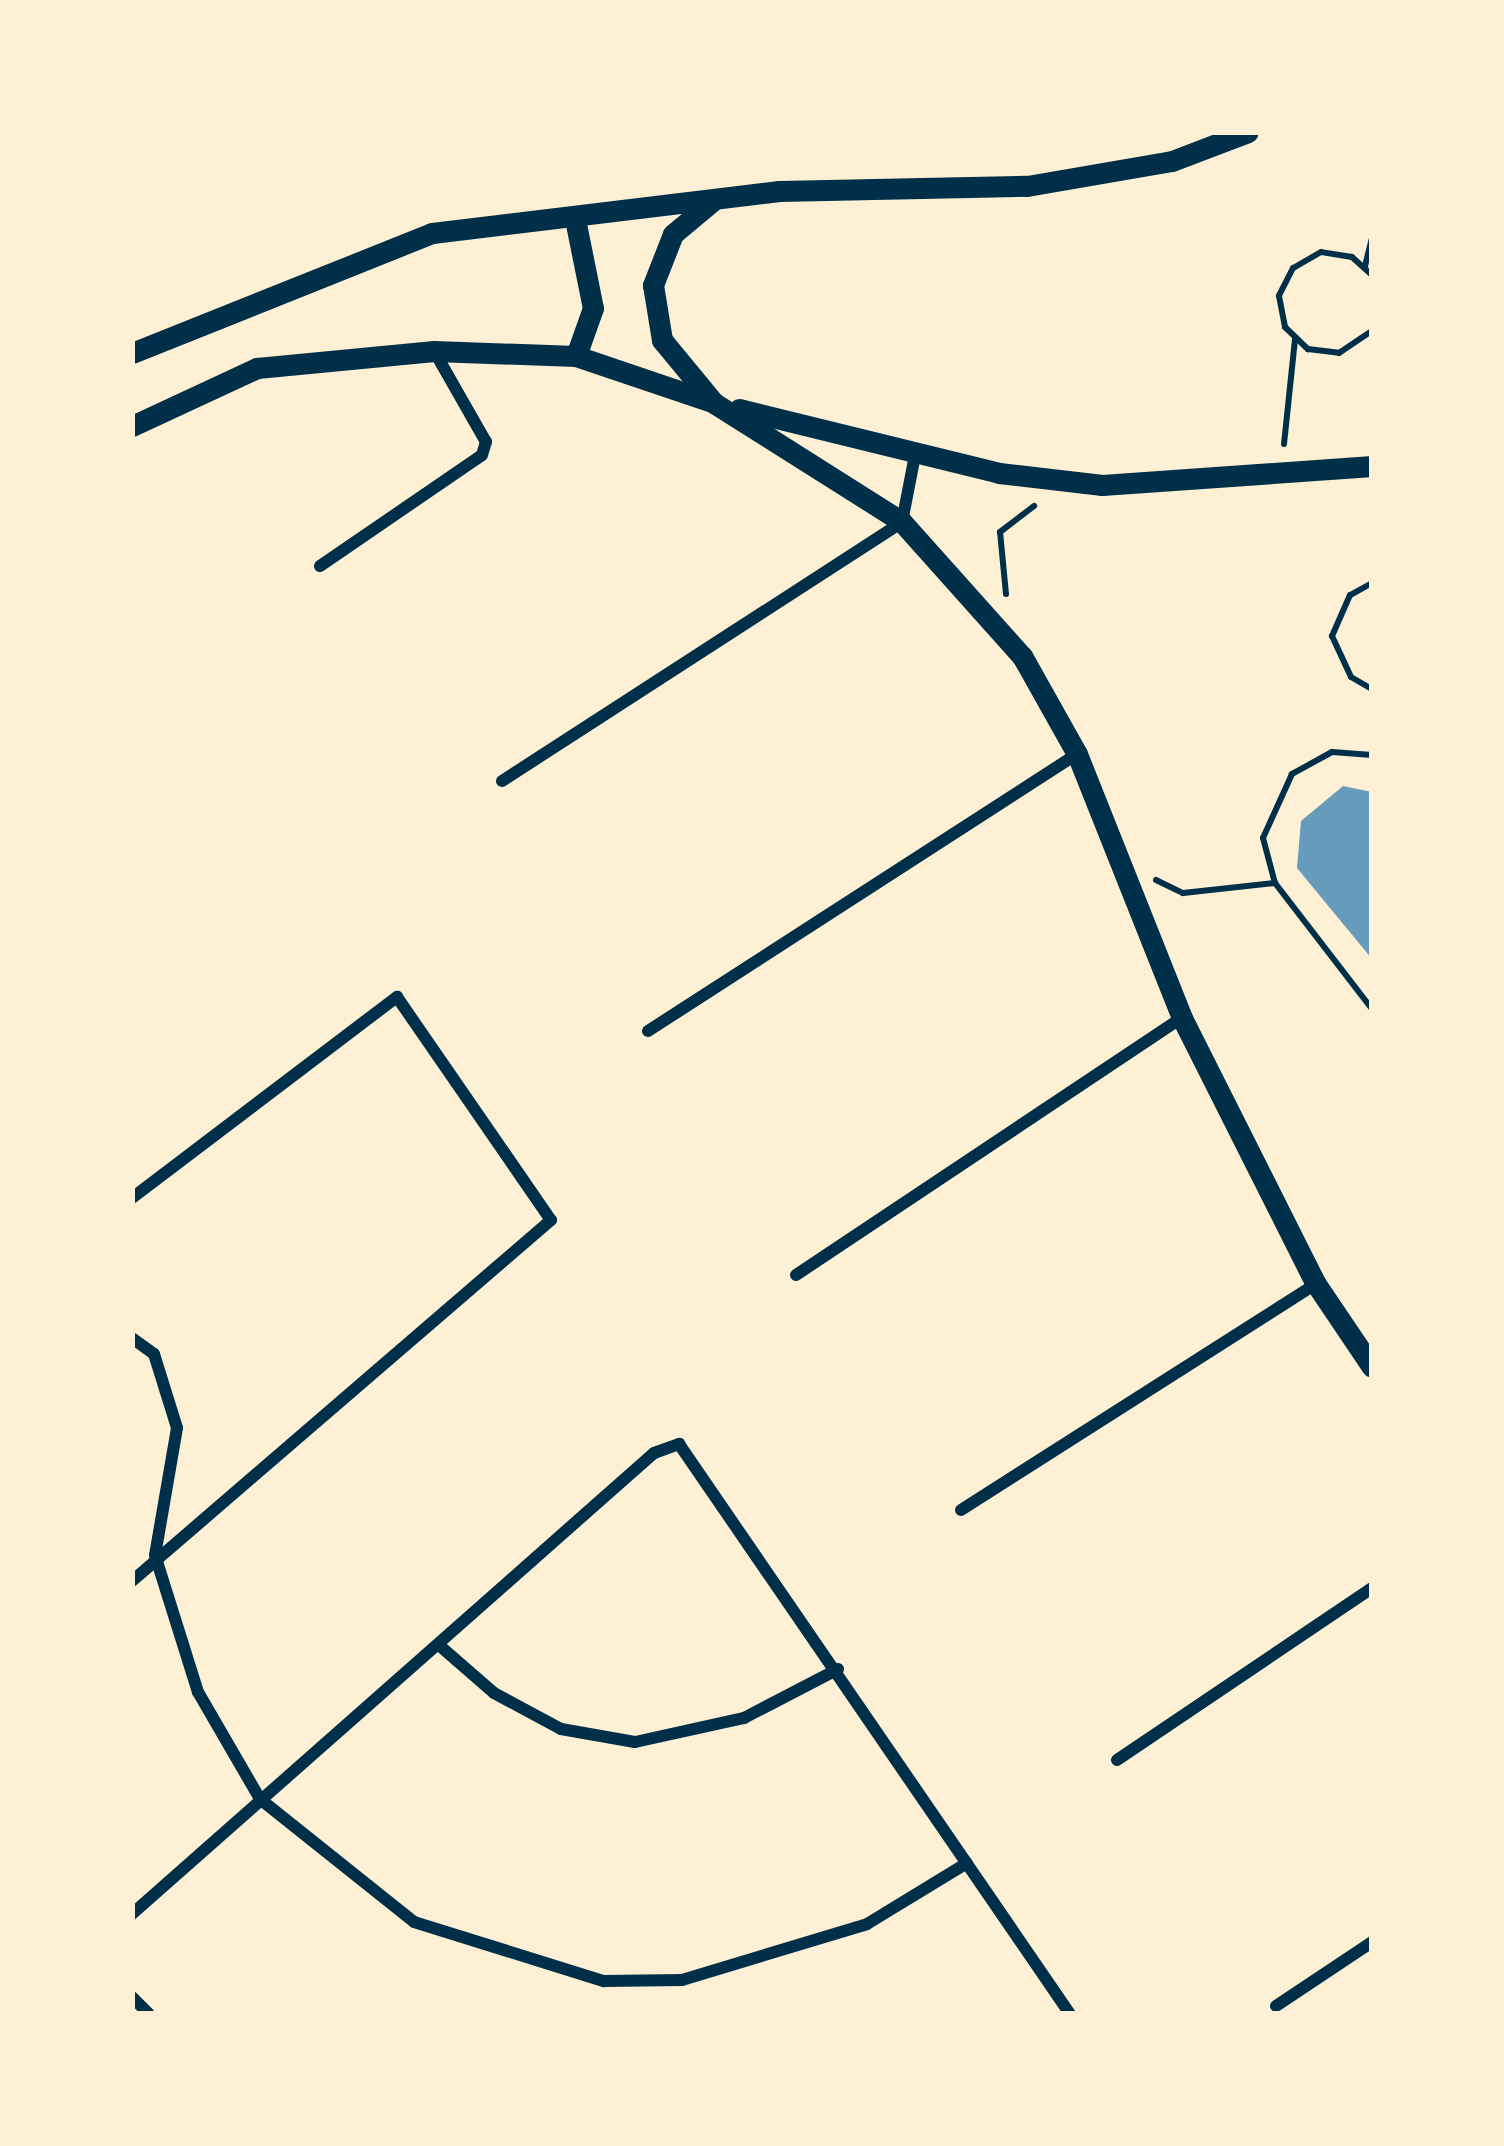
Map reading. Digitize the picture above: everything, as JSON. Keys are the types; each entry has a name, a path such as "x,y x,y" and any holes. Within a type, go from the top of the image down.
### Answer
{"street":[{"path":"132,353 433,233 715,199 1027,186 1172,161 1248,132"},
{"path":"715,199 673,233 653,285 662,340 715,403 902,522 1022,656 1077,754 1182,1018 1316,1284 1372,1367"},
{"path":"575,218 593,308 576,356"},
{"path":"320,566 482,455 486,442 434,351"},
{"path":"132,426 257,368 434,351 576,356 715,403 915,455 1102,484 1281,479 1372,466"},
{"path":"502,781 902,522 915,455"},
{"path":"647,1031 1077,754"},
{"path":"132,1198 397,997 551,1220 155,1555 132,1581"},
{"path":"796,1275 1182,1018"},
{"path":"961,1510 1316,1284"},
{"path":"132,1338 154,1354 177,1428 155,1555 198,1692 260,1798 415,1922 604,1981 754,1966 867,1924 968,1863"},
{"path":"132,1914 654,1454 679,1444 838,1669 1070,2014"},
{"path":"1117,1760 1372,1588"},
{"path":"440,1646 561,1729 635,1742 743,1718 838,1669"},
{"path":"1276,2006 1372,1942"},
{"path":"132,1997 149,2014"}],"path":[{"path":"1365,266 1372,237"},
{"path":"1281,479 1295,340 1280,312 1293,268 1321,252 1365,266 1372,275"},
{"path":"1295,340 1339,353 1372,331"},
{"path":"1022,656 1000,532 1045,502"},
{"path":"1372,583 1350,596 1332,636 1351,677 1372,689"},
{"path":"1372,755 1332,752 1292,773 1263,838 1275,883 1372,1009"},
{"path":"1117,862 1183,892 1275,883"}],"water":[{"path":"1343,786 1372,792 1372,959 1297,868 1301,821"}]}
